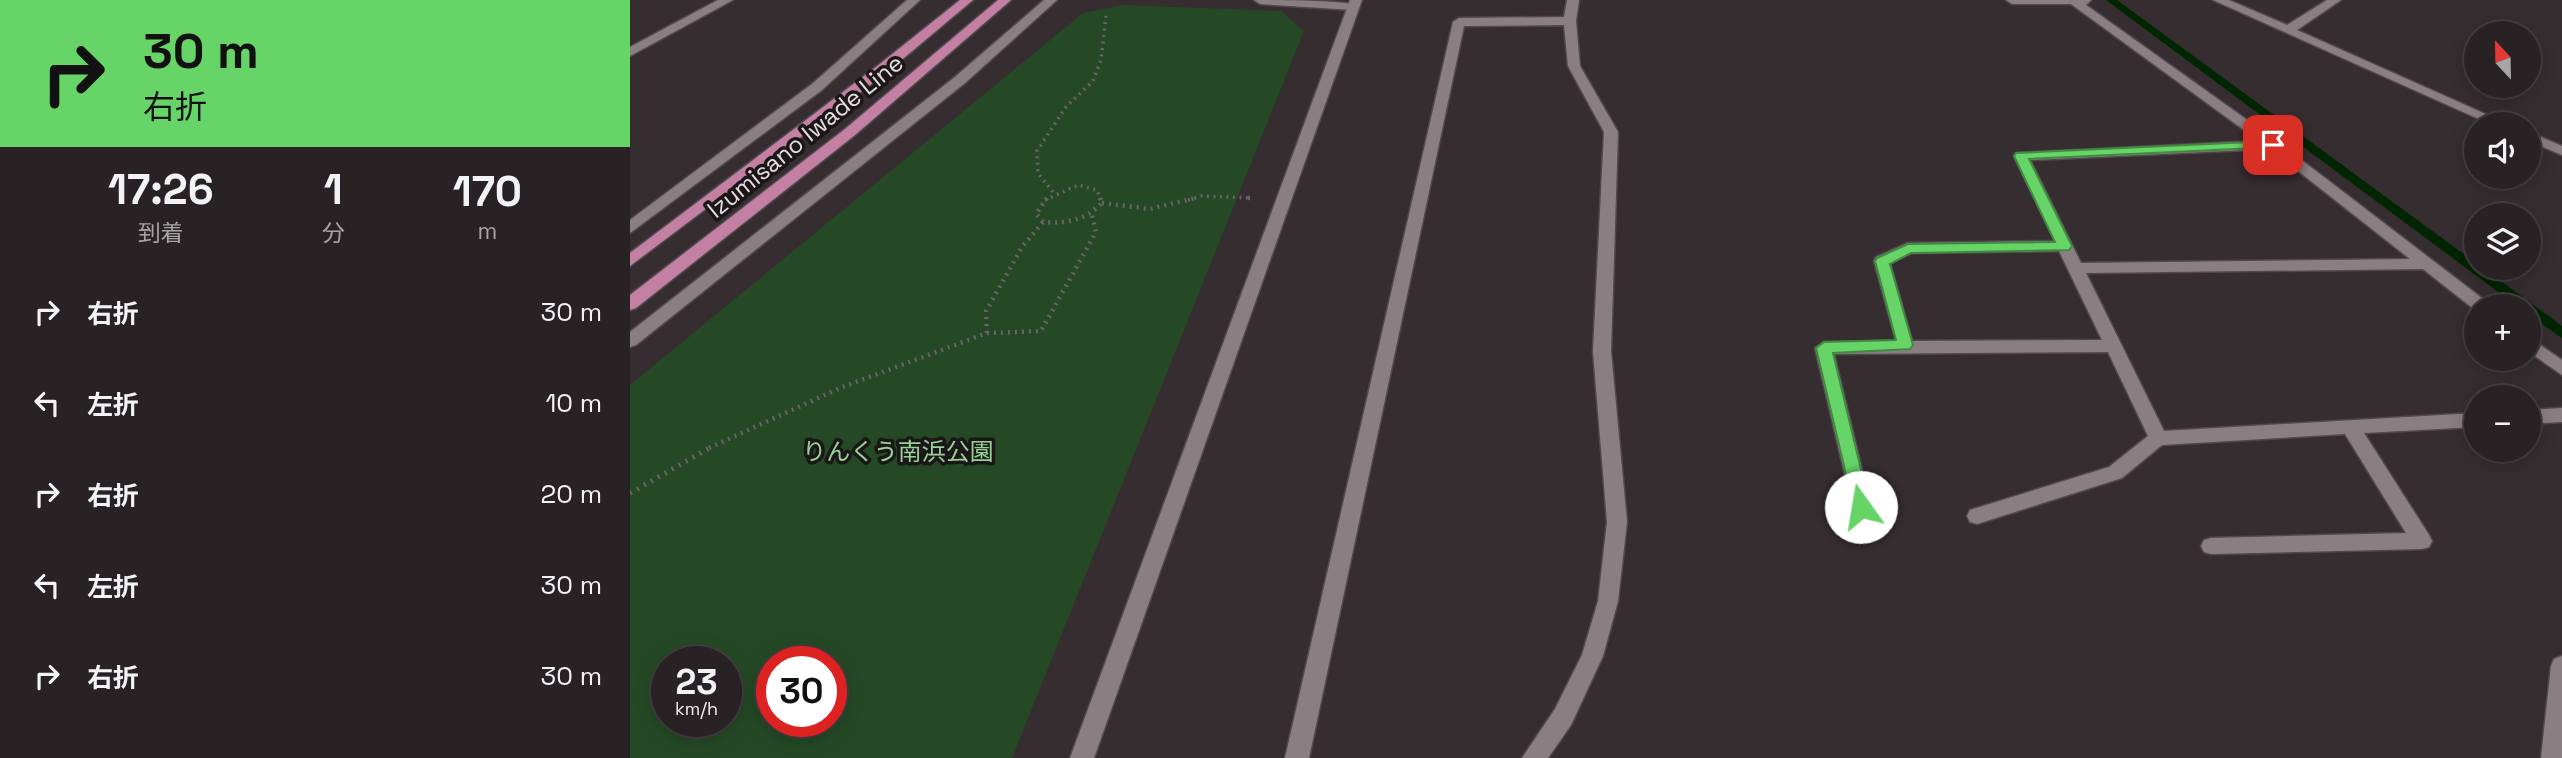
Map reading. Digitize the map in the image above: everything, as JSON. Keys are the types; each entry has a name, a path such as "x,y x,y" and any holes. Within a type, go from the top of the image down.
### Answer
{"main road":[{"name":"Izumisano Iwade Line","path":"630,261 881,71 967,0"},
{"name":"Izumisano Iwade Line","path":"630,304 850,132 1005,0"}],"street":[{"path":"630,52 727,0"},
{"path":"630,228 817,87 914,0"},
{"path":"630,341 960,80 1051,0"},
{"path":"1082,758 1354,3 1260,0"},
{"path":"1534,758 1563,717 1592,656 1608,601 1617,522 1602,351 1611,132 1574,66 1570,21 1573,0"},
{"path":"2012,0 2091,0"},
{"path":"2219,0 2474,112"},
{"path":"2288,30 2335,0"},
{"path":"2075,2 2273,145 2465,294"},
{"path":"1297,758 1459,22 1570,21"},
{"path":"2541,141 2562,151"},
{"path":"2158,438 2021,156 2273,145"},
{"path":"1905,345 1882,261 1908,248 2064,246"},
{"path":"2075,268 2426,264"},
{"path":"1861,507 1824,348 1905,345 2113,346"},
{"path":"2541,352 2562,369"},
{"path":"2541,416 2562,415"},
{"path":"1978,516 2115,473 2158,438 2464,421"},
{"path":"2211,547 2422,541 2350,427"},
{"path":"2553,758 2562,666"}],"path":[{"path":"1053,192 1038,173 1037,151 1066,107 1093,81 1101,60 1106,16"},
{"path":"1078,186 1097,190 1102,203 1091,215 1067,225 1043,222 1036,214 1040,202 1053,192 1078,186"},
{"path":"1102,203 1150,209 1202,196 1252,198"},
{"path":"630,493 702,451 827,393 986,333 1041,331 1096,232 1091,215"},
{"path":"986,333 986,311 1022,247 1043,222"}],"green space":[{"name":"りんくう南浜公園","path":"1123,5 1281,11 1304,31 1012,758 630,758 630,385 1083,13"}],"waterway":[{"path":"2111,0 2510,294"},
{"path":"2541,317 2562,333"}],"route":[{"path":"1861,507 1824,348 1905,345 1882,261 1908,248 2064,246 2021,156 2273,145"}]}
